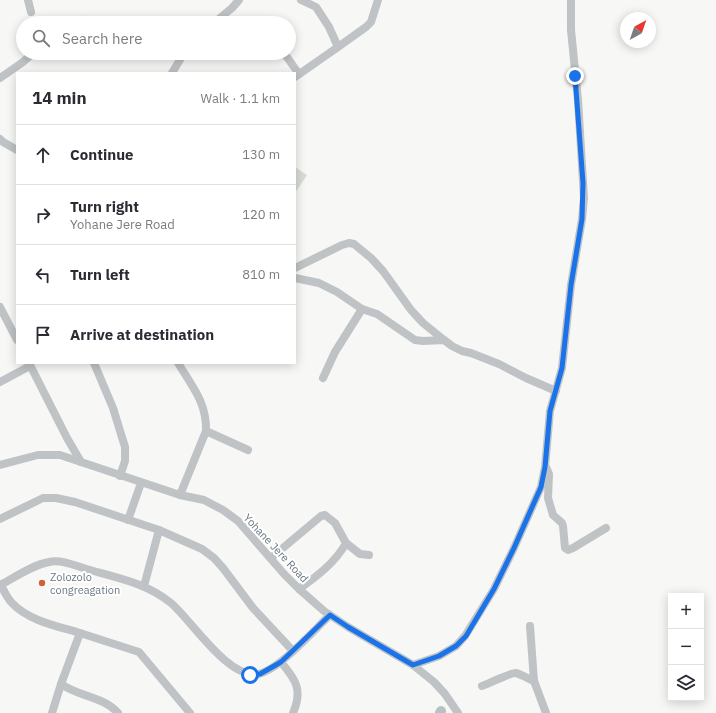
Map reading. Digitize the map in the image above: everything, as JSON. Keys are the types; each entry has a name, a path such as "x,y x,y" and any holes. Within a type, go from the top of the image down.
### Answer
{"street":[{"path":"28,0 31,12"},
{"path":"222,16 239,0"},
{"path":"301,0 316,8 329,27 338,47"},
{"path":"297,76 366,27 373,16 378,0"},
{"path":"413,665 439,656 456,646 472,628 494,589 541,487 545,467 550,411 562,368 571,285 584,198 572,30 572,0"},
{"path":"0,78 25,60"},
{"path":"173,72 180,60"},
{"path":"288,60 295,72"},
{"path":"0,139 16,149"},
{"path":"296,268 342,245 348,243 354,244 371,258 383,271 410,310 423,323 452,346 499,364 526,378 556,390"},
{"path":"296,278 319,283 338,292 362,309 377,314 415,340 423,342 444,340"},
{"path":"323,378 335,352 362,309"},
{"path":"1,311 16,338"},
{"path":"94,364 113,408 126,447 126,461 120,476"},
{"path":"179,364 202,404 206,417 206,431 180,495"},
{"path":"0,382 30,365 67,438 81,462"},
{"path":"206,431 248,450"},
{"name":"Yohane Jere Road","path":"0,465 38,455 60,455 141,483 180,495 204,500 223,510 246,530 299,589 330,615 413,665 434,682 449,699 458,713"},
{"path":"545,467 548,474 548,498 553,515 562,523 565,548 568,550 573,548 606,528"},
{"path":"128,520 141,483"},
{"path":"0,519 43,498 49,497 76,502 159,530 202,549 214,558 223,568 253,608 293,651"},
{"path":"271,558 321,516 325,515 335,523 346,543 360,554 369,555"},
{"path":"144,586 159,530"},
{"path":"299,589 337,558 346,543"},
{"path":"190,713 139,652 38,620 20,611 11,602 1,585 40,564 58,562 144,586 171,603 224,660 238,670 250,675 260,674 281,662 330,615"},
{"path":"530,626 534,681 546,713"},
{"path":"52,713 80,633"},
{"path":"281,662 291,674 298,689 297,703 293,713"},
{"path":"482,686 496,681 510,673 516,673 534,681"},
{"path":"61,684 69,690 104,701 114,712"}],"shaded area":[{"path":"296,168 307,175 296,192"}],"place":[{"name":"Zolozolo congreagation","path":"42,583"}],"route":[{"path":"250,675 260,674 270,670 281,662 330,615 413,665 439,656 456,646 466,636 494,589 541,487 545,467 550,411 562,368 571,285 584,198 578,100 575,76"}]}
